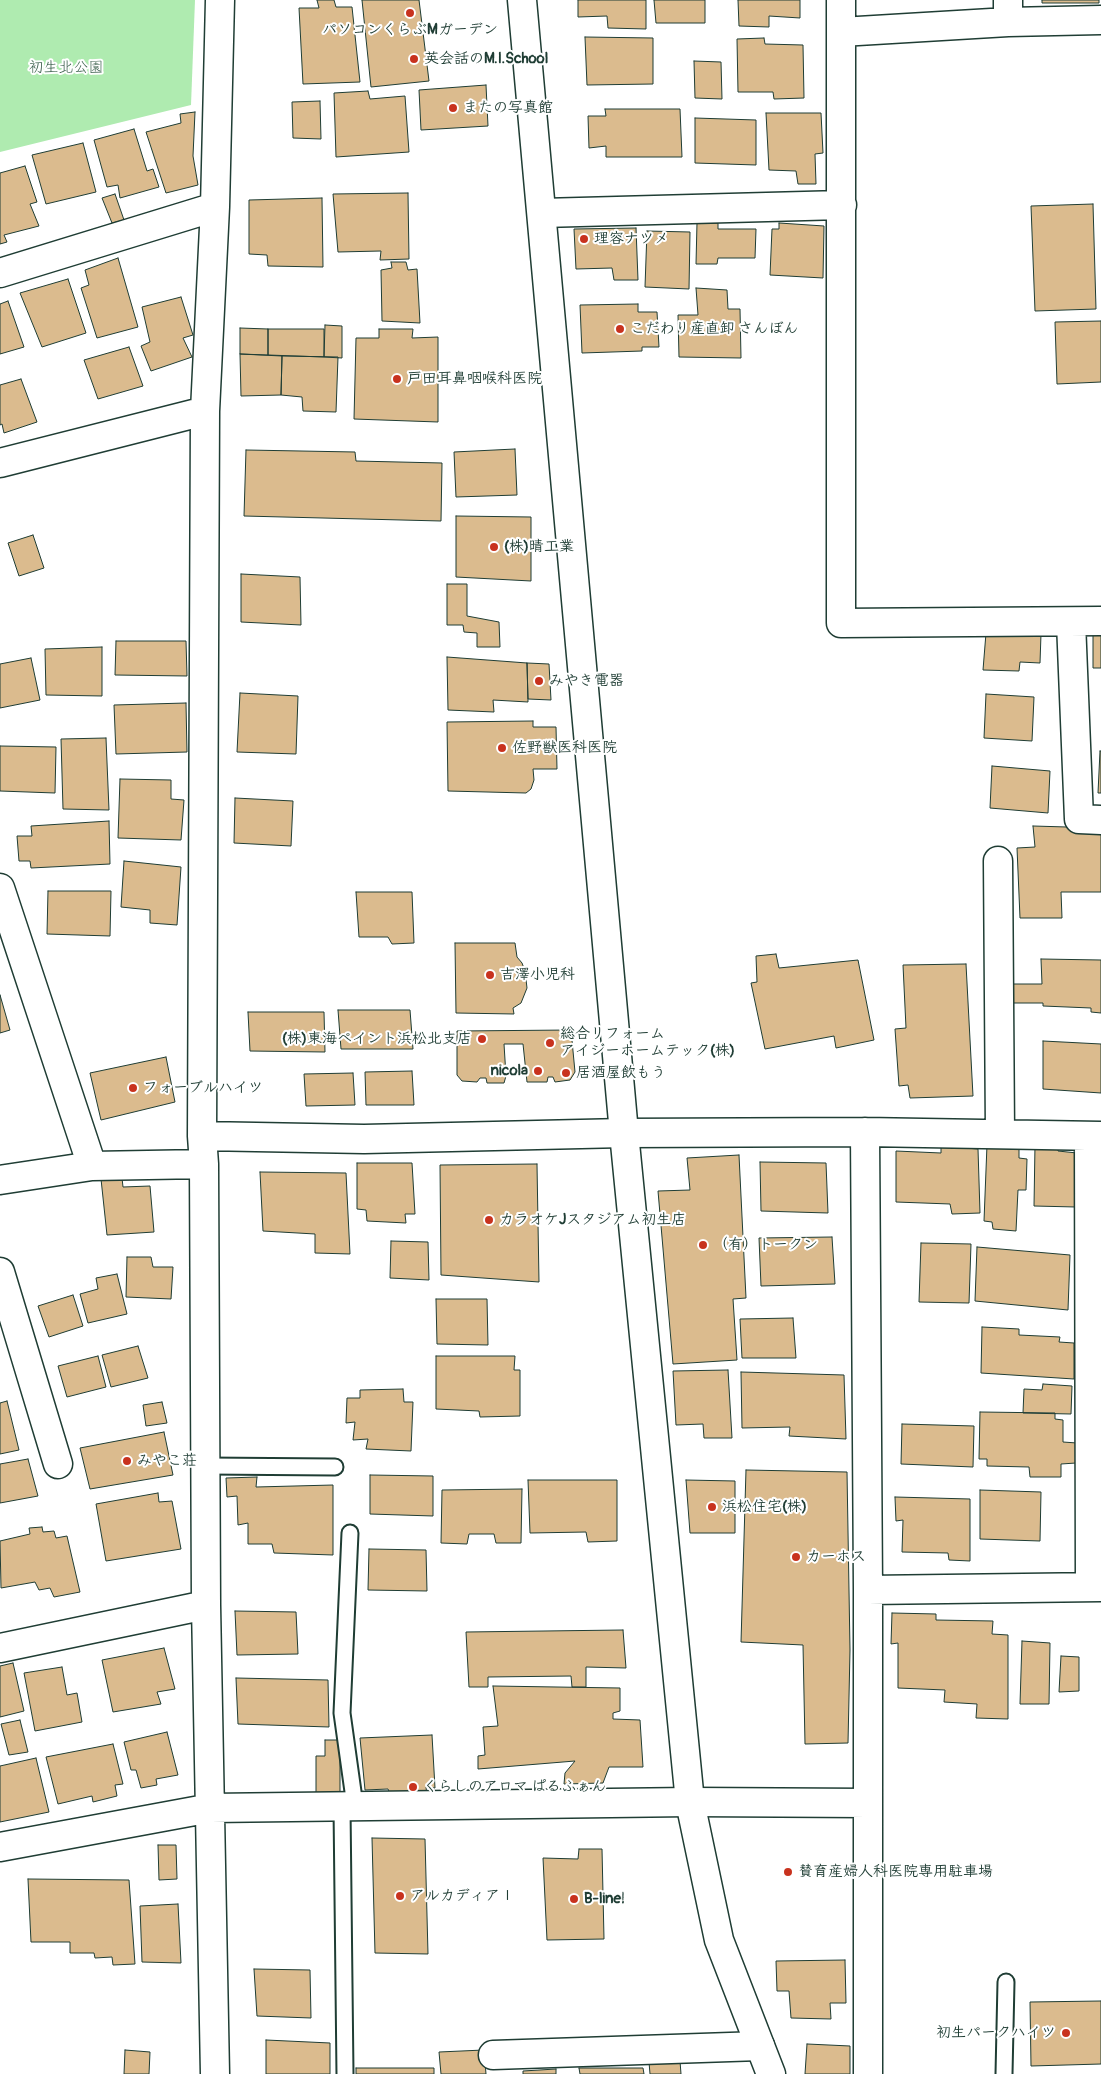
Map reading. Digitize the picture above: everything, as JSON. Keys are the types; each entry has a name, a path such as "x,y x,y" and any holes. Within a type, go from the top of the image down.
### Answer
{"street":[{"path":"215,2074 206,1605 204,1164 202,1136 205,412 215,208 220,0"},
{"path":"522,0 624,1133 690,1802 719,1940 771,2074"},
{"path":"840,0 842,205 841,623 1101,621"},
{"path":"841,32 1008,11 1101,20"},
{"path":"542,213 842,205"},
{"path":"0,273 215,208"},
{"path":"0,463 205,412"},
{"path":"1071,622 1079,819 1101,820"},
{"path":"998,861 1000,1134"},
{"path":"0,888 92,1166"},
{"path":"202,1136 364,1139 624,1133 865,1132 1095,1136 1096,1587 868,1590"},
{"path":"865,1132 868,1590 868,2074"},
{"path":"0,1180 92,1166 204,1164"},
{"path":"0,1272 58,1464"},
{"path":"0,1648 206,1605"},
{"path":"0,1847 211,1808 690,1802 868,1803"},
{"path":"494,2055 760,2046"}],"lane":[{"path":"206,1466 335,1467"},
{"path":"345,2074 348,1807 342,1713 350,1533"},
{"path":"1004,2074 1006,1982"}],"green space":[{"name":"初生北公園","path":"0,0 195,0 191,105 0,152"}],"building":[{"path":"317,0 334,0 336,7 352,7 360,82 303,84 299,8 319,8"},
{"path":"362,0 419,0 429,81 371,87"},
{"path":"578,0 646,0 646,29 608,28 607,16 578,17"},
{"path":"654,0 705,0 705,23 656,23"},
{"path":"738,0 800,0 800,18 769,16 769,27 739,26"},
{"path":"1042,0 1099,0 1099,3 1042,3"},
{"path":"585,37 653,38 653,84 587,85"},
{"path":"764,38 765,44 803,45 804,98 774,99 773,92 738,92 737,39"},
{"path":"694,61 721,62 722,99 695,98"},
{"name":"またの写真館","path":"486,85 488,126 421,130 419,90"},
{"path":"368,91 370,99 405,96 409,152 336,157 334,93"},
{"path":"320,101 321,139 293,138 292,102"},
{"path":"605,109 680,109 682,157 606,157 606,146 589,148 588,116 606,116"},
{"path":"195,112 193,156 198,185 166,193 146,132 181,123 180,114"},
{"path":"766,113 821,113 823,153 815,154 816,184 798,184 796,171 769,170"},
{"path":"695,118 756,120 756,165 695,163"},
{"path":"134,129 147,171 153,169 159,187 120,198 118,185 107,187 94,140"},
{"path":"83,143 96,192 46,204 32,155"},
{"path":"25,166 37,202 30,204 39,226 4,235 7,242 0,244 0,173"},
{"path":"408,193 409,259 380,260 381,251 338,252 333,194"},
{"path":"115,194 124,220 112,223 102,198"},
{"path":"322,198 323,267 268,266 267,255 249,254 249,200"},
{"path":"1093,204 1096,309 1035,311 1031,206"},
{"path":"697,223 718,223 718,229 756,229 755,258 718,258 717,264 696,264"},
{"path":"779,223 824,226 823,278 770,275 772,229 779,229"},
{"path":"636,228 638,280 614,280 612,268 576,269 574,229"},
{"path":"647,231 690,232 689,289 645,287"},
{"path":"118,258 138,327 97,338 81,288 89,285 85,270"},
{"path":"391,262 406,262 408,270 417,269 420,323 382,321 381,270 392,268"},
{"path":"68,279 86,333 42,347 20,293"},
{"path":"696,288 727,290 728,309 740,309 741,358 679,357 678,315 698,315"},
{"path":"181,297 193,335 183,338 192,357 151,371 141,346 150,342 142,307"},
{"path":"8,301 24,347 0,354 0,304"},
{"name":"こだわり産直卸 さんぼん","path":"638,304 638,312 657,312 659,347 642,347 642,351 582,353 580,305"},
{"path":"1101,321 1101,382 1057,384 1055,322"},
{"path":"325,325 342,326 342,358 324,357"},
{"path":"240,328 268,329 268,355 240,354"},
{"path":"268,329 324,329 324,357 268,355"},
{"name":"戸田耳鼻咽喉科医院","path":"379,329 413,329 412,338 438,337 438,422 354,419 356,338 379,338"},
{"path":"129,347 143,386 98,399 84,360"},
{"path":"240,354 282,356 281,395 241,396"},
{"path":"282,356 338,357 336,412 303,411 302,397 281,395"},
{"path":"21,379 37,422 4,433 2,424 0,425 0,385"},
{"path":"515,449 517,495 456,497 454,452"},
{"path":"246,450 355,452 356,461 442,463 441,521 244,516"},
{"name":"(株)晴工業","path":"456,516 531,517 531,581 456,577"},
{"path":"33,535 44,568 19,576 8,543"},
{"path":"241,574 300,577 301,625 241,622"},
{"path":"447,584 467,584 467,616 499,622 500,647 477,647 477,633 464,632 463,625 447,625"},
{"path":"1093,631 1101,631 1101,668 1093,668"},
{"path":"986,633 1041,634 1040,663 1020,662 1019,671 983,670"},
{"path":"116,641 186,641 187,676 115,675"},
{"path":"102,647 102,696 46,695 45,649"},
{"path":"447,657 527,663 528,702 493,700 494,712 448,710"},
{"path":"31,658 40,700 0,708 0,664"},
{"name":"みやき電器","path":"527,663 549,664 551,700 528,699"},
{"path":"240,693 298,696 296,754 237,752"},
{"path":"986,694 1034,697 1032,741 984,738"},
{"path":"186,703 187,752 116,754 114,705"},
{"name":"佐野獣医科医院","path":"533,721 533,727 556,727 557,769 533,769 534,780 531,789 526,793 448,791 447,722"},
{"path":"106,738 109,810 63,809 61,739"},
{"path":"0,746 56,747 55,793 0,791"},
{"path":"1100,751 1101,793 1098,793"},
{"path":"992,766 1050,771 1048,813 990,808"},
{"path":"120,779 171,780 171,799 184,800 181,840 118,838"},
{"path":"235,798 293,801 291,846 234,843"},
{"path":"109,821 110,864 31,868 30,861 19,861 17,836 32,836 31,826"},
{"path":"1033,826 1101,828 1101,892 1061,892 1062,918 1020,918 1017,848 1035,847"},
{"path":"124,861 181,867 177,925 150,923 150,910 121,907"},
{"path":"48,891 111,891 110,936 47,934"},
{"path":"356,892 412,892 414,943 392,944 388,937 359,937"},
{"name":"吉澤小児科","path":"455,943 515,943 517,957 525,971 527,988 521,1003 513,1008 514,1014 456,1013"},
{"path":"776,954 779,968 858,960 874,1040 836,1048 834,1036 765,1049 751,983 757,982 756,956"},
{"path":"1041,959 1101,960 1101,1013 1091,1012 1091,1008 1043,1006 1043,1003 1012,1003 1011,984 1042,984"},
{"path":"966,964 973,1096 910,1098 908,1085 899,1086 895,1029 906,1028 903,965"},
{"path":"0,995 10,1030 0,1033"},
{"path":"338,1010 410,1010 413,1049 341,1049"},
{"path":"248,1012 324,1012 325,1052 250,1051"},
{"path":"571,1030 575,1072 570,1080 555,1082 553,1077 548,1077 547,1082 527,1082 523,1044 504,1044 506,1076 504,1083 487,1083 486,1078 480,1078 477,1082 462,1081 457,1075 457,1031"},
{"path":"1043,1041 1101,1044 1101,1093 1043,1089"},
{"name":"フォーブルハイツ","path":"166,1057 175,1102 101,1120 90,1073"},
{"path":"412,1071 414,1105 366,1105 365,1072"},
{"path":"353,1073 355,1105 306,1106 304,1074"},
{"path":"987,1145 1019,1147 1019,1158 1027,1159 1026,1190 1018,1190 1016,1231 993,1229 992,1222 984,1221"},
{"path":"1035,1145 1058,1146 1058,1151 1077,1153 1076,1207 1034,1206"},
{"path":"941,1146 978,1149 980,1213 952,1214 950,1204 896,1202 896,1151 941,1153"},
{"name":"（有）トークン","path":"739,1155 746,1298 733,1299 737,1360 673,1364 658,1191 690,1190 687,1158"},
{"path":"760,1162 826,1163 828,1213 761,1211"},
{"path":"357,1163 412,1163 415,1214 405,1214 406,1223 367,1221 366,1210 357,1209"},
{"name":"カラオケJスタジアム初生店","path":"537,1164 539,1282 441,1275 440,1165"},
{"path":"260,1172 346,1173 350,1254 315,1253 315,1234 263,1231"},
{"path":"122,1178 123,1187 150,1186 154,1232 107,1235 101,1179"},
{"path":"832,1237 835,1284 761,1286 759,1238"},
{"path":"391,1241 428,1242 429,1280 390,1278"},
{"path":"921,1243 971,1244 969,1303 919,1302"},
{"path":"977,1247 1070,1255 1068,1310 975,1301"},
{"path":"127,1257 151,1257 153,1267 173,1267 171,1299 126,1297"},
{"path":"117,1274 127,1314 88,1323 80,1294 98,1289 96,1278"},
{"path":"73,1295 83,1326 49,1337 38,1306"},
{"path":"436,1299 487,1299 488,1345 437,1344"},
{"path":"793,1318 796,1358 742,1358 740,1319"},
{"path":"982,1327 1019,1329 1019,1335 1060,1337 1059,1342 1074,1343 1074,1379 981,1373"},
{"path":"138,1346 148,1378 111,1387 102,1355"},
{"path":"98,1356 106,1387 67,1397 58,1366"},
{"path":"436,1356 515,1356 514,1370 520,1370 520,1416 480,1417 479,1411 436,1409"},
{"path":"728,1370 732,1438 704,1438 703,1424 676,1425 673,1371"},
{"path":"741,1372 844,1375 846,1439 789,1436 790,1427 742,1428"},
{"path":"1043,1384 1072,1386 1071,1414 1023,1413 1024,1389 1042,1390"},
{"path":"403,1389 404,1402 413,1402 411,1451 366,1449 368,1439 353,1440 355,1422 346,1423 347,1398 360,1398 360,1390"},
{"path":"7,1401 19,1450 0,1454 0,1403"},
{"path":"162,1402 167,1423 146,1426 143,1405"},
{"path":"980,1412 1055,1413 1055,1419 1063,1420 1063,1442 1077,1443 1076,1463 1061,1464 1061,1477 1030,1477 1029,1467 987,1466 987,1459 979,1459"},
{"path":"902,1424 974,1426 973,1467 901,1464"},
{"name":"みやこ荘","path":"164,1432 173,1475 90,1489 80,1448"},
{"path":"28,1459 38,1496 0,1503 0,1464"},
{"name":"カーホス","path":"746,1470 847,1472 850,1650 848,1743 805,1744 803,1645 741,1642"},
{"path":"370,1475 433,1476 433,1516 370,1514"},
{"path":"257,1477 256,1487 333,1485 333,1555 274,1553 272,1544 248,1544 248,1523 238,1525 237,1496 227,1497 226,1478"},
{"path":"528,1480 617,1480 617,1541 588,1542 586,1532 530,1533"},
{"name":"浜松住宅(株)","path":"686,1480 735,1481 735,1533 690,1533"},
{"path":"522,1489 521,1543 496,1543 494,1534 469,1534 467,1544 441,1543 442,1490"},
{"path":"980,1490 1041,1492 1040,1541 980,1539"},
{"path":"158,1493 159,1502 172,1501 181,1549 106,1561 96,1504"},
{"path":"895,1497 970,1499 970,1561 949,1560 948,1553 902,1552 903,1520 896,1521"},
{"path":"42,1527 43,1532 54,1531 56,1538 67,1536 80,1592 54,1597 50,1588 39,1590 35,1582 1,1588 0,1541 30,1534 29,1528"},
{"path":"369,1549 426,1550 427,1591 368,1590"},
{"path":"235,1611 296,1612 298,1654 237,1655"},
{"path":"892,1613 936,1614 936,1620 993,1621 992,1634 1008,1635 1008,1719 976,1718 977,1704 944,1702 945,1690 898,1688 898,1643 891,1644"},
{"path":"623,1630 626,1668 586,1667 586,1687 572,1687 571,1676 488,1677 488,1687 469,1687 466,1632"},
{"path":"1022,1641 1050,1643 1049,1704 1020,1704"},
{"path":"164,1648 175,1689 157,1692 161,1704 113,1712 102,1660"},
{"path":"1061,1656 1079,1657 1079,1691 1059,1692"},
{"path":"13,1663 24,1711 0,1717 0,1666"},
{"path":"62,1667 67,1695 77,1693 82,1722 35,1731 24,1673"},
{"path":"236,1678 328,1680 329,1727 238,1724"},
{"path":"493,1686 620,1688 620,1711 613,1713 613,1719 640,1720 643,1767 609,1767 603,1783 564,1784 565,1773 575,1761 478,1769 478,1756 485,1755 483,1727 498,1726"},
{"path":"20,1720 28,1752 9,1755 1,1724"},
{"path":"167,1732 178,1775 156,1779 157,1785 141,1788 136,1770 131,1770 124,1742"},
{"path":"432,1735 435,1788 426,1787 427,1796 391,1796 388,1789 365,1790 360,1738"},
{"path":"325,1740 340,1740 340,1793 316,1793 316,1756 325,1756"},
{"path":"113,1744 123,1784 115,1785 117,1796 93,1802 92,1796 58,1804 46,1757"},
{"path":"36,1758 49,1812 0,1822 0,1766"},
{"name":"アルカディアⅠ","path":"372,1838 425,1839 428,1954 375,1953"},
{"path":"158,1845 176,1845 177,1879 159,1880"},
{"name":"B-line!","path":"579,1849 602,1849 604,1939 547,1940 543,1858 578,1859"},
{"path":"28,1879 129,1880 135,1964 113,1965 112,1957 95,1958 94,1953 70,1953 70,1942 31,1942"},
{"path":"178,1904 181,1963 142,1962 140,1906"},
{"path":"845,1960 846,2003 830,2003 831,2019 791,2018 789,1991 777,1991 776,1961"},
{"path":"254,1969 310,1970 311,2018 257,2016"},
{"name":"初生パークハイツ","path":"1101,2001 1101,2064 1031,2066 1030,2002"},
{"path":"266,2040 330,2043 330,2074 266,2074"},
{"path":"807,2044 850,2046 850,2074 805,2074"},
{"path":"125,2050 150,2052 149,2074 124,2074"},
{"path":"484,2050 486,2074 441,2074 439,2052"},
{"path":"680,2061 681,2074 650,2074 649,2062"},
{"path":"356,2068 434,2068 434,2074 356,2074"},
{"path":"579,2068 643,2068 644,2074 580,2074"},
{"path":"556,2069 556,2074 523,2074 523,2071"}],"place":[{"name":"パソコンくらぶMガーデン","path":"410,13"},
{"name":"英会話のM.I.School","path":"414,59"},
{"name":"またの写真館","path":"453,108"},
{"name":"理容ナツメ","path":"584,239"},
{"name":"こだわり産直卸 さんぼん","path":"620,329"},
{"name":"戸田耳鼻咽喉科医院","path":"397,379"},
{"name":"(株)晴工業","path":"494,547"},
{"name":"みやき電器","path":"539,681"},
{"name":"佐野獣医科医院","path":"502,748"},
{"name":"吉澤小児科","path":"490,975"},
{"name":"(株)東海ペイント浜松北支店","path":"482,1039"},
{"name":"総合リフォーム アイジーホームテック(株)","path":"550,1043"},
{"name":"nicola","path":"538,1071"},
{"name":"居酒屋飲もう","path":"566,1073"},
{"name":"フォーブルハイツ","path":"133,1088"},
{"name":"カラオケJスタジアム初生店","path":"489,1220"},
{"name":"（有）トークン","path":"703,1245"},
{"name":"みやこ荘","path":"127,1461"},
{"name":"浜松住宅(株)","path":"712,1507"},
{"name":"カーホス","path":"796,1557"},
{"name":"くらしのアロマ ぱるふぁん","path":"413,1787"},
{"name":"賛育産婦人科医院専用駐車場","path":"788,1872"},
{"name":"アルカディアⅠ","path":"400,1896"},
{"name":"B-line!","path":"574,1899"},
{"name":"初生パークハイツ","path":"1066,2033"}]}
